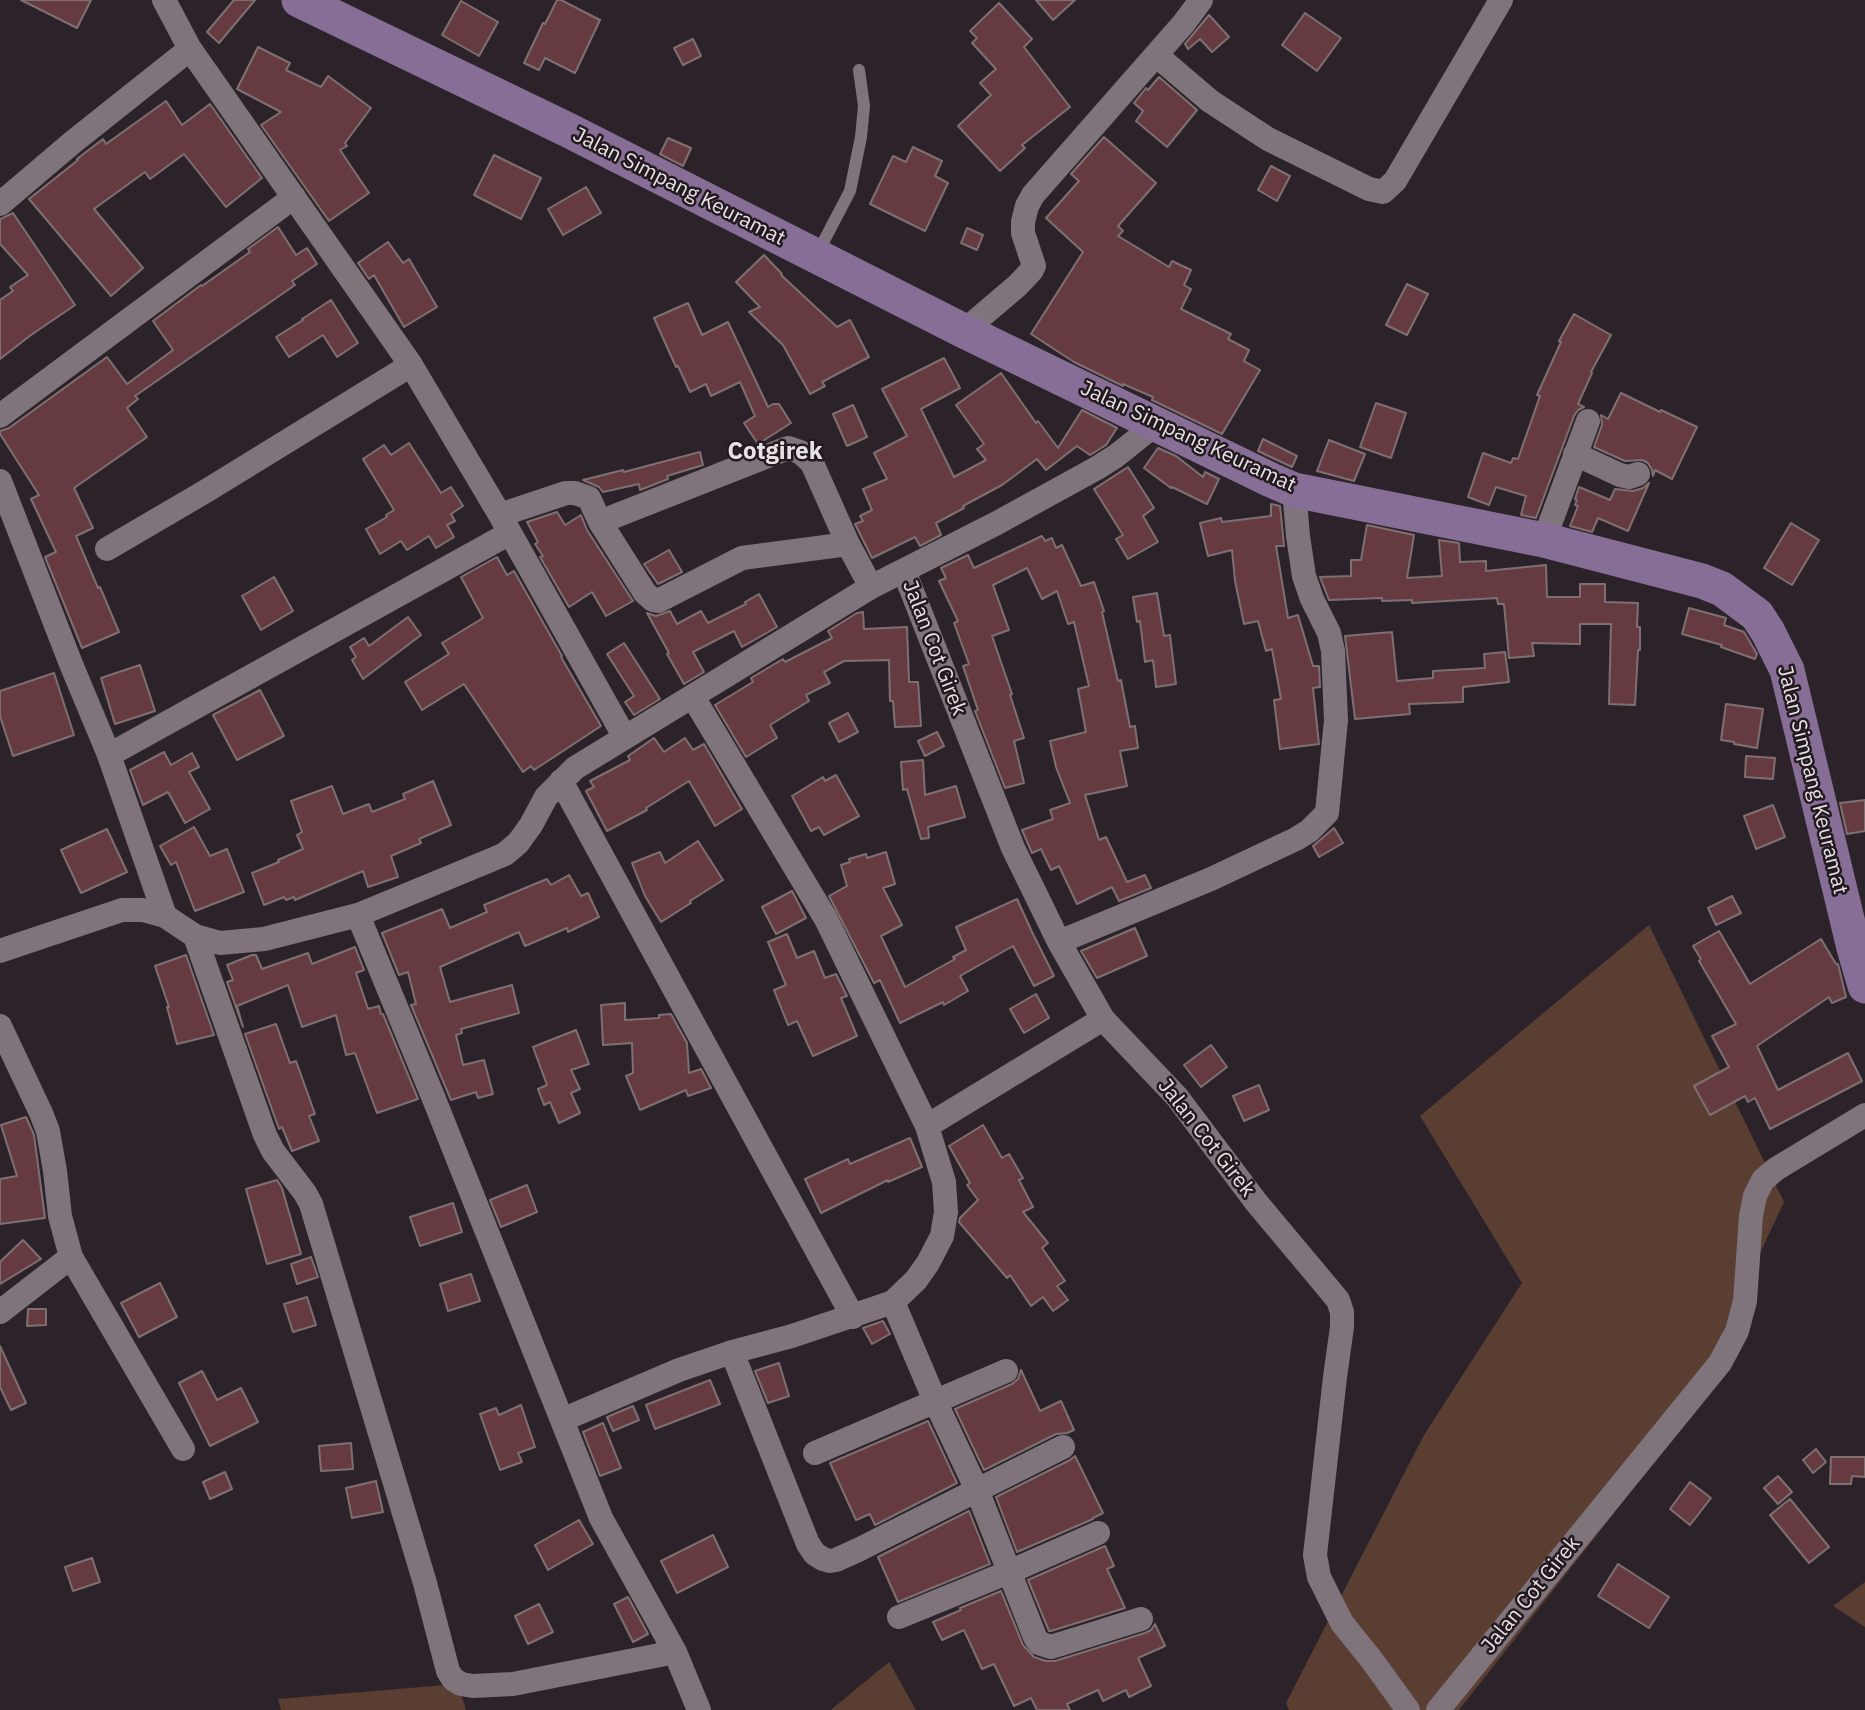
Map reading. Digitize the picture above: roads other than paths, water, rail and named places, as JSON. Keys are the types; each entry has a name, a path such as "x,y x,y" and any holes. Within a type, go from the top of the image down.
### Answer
{"main road":[{"name":"Jalan Simpang Keuramat","path":"299,0 568,130 964,331 1294,489 1544,540 1702,581 1722,589 1757,615 1787,670 1865,986"}],"street":[{"path":"164,0 190,49 411,365 505,524 624,736"},
{"path":"964,331 1032,270 1034,266 1023,233 1023,222 1033,195 1201,0"},
{"path":"1156,55 1210,101 1268,139 1369,189 1383,192 1395,181 1501,0"},
{"path":"0,204 190,49"},
{"path":"0,416 294,197"},
{"path":"107,548 206,491 411,365"},
{"path":"1544,540 1588,421"},
{"path":"0,951 122,910 143,910 165,916 195,936 220,943 264,939 358,915 505,854 531,825 546,797 575,768 871,587 1097,468 1156,424"},
{"path":"600,522 788,448 800,452 812,463 848,544 871,587"},
{"path":"1575,454 1620,475 1629,477 1638,474"},
{"path":"0,481 109,755 165,916"},
{"path":"1059,942 1211,879 1296,839 1310,831 1327,814 1336,720 1333,651 1329,633 1304,576 1294,489"},
{"path":"109,755 505,524 566,494 575,493 589,498 600,522 645,593 658,601 742,558 848,544"},
{"name":"Jalan Cot Girek","path":"904,571 1013,848 1059,942 1103,1019 1177,1097 1255,1202 1338,1300 1342,1312 1342,1327 1315,1555 1319,1577 1342,1623 1408,1710"},
{"path":"562,1420 662,1376 893,1302 916,1280 942,1236 946,1212 944,1182 927,1126 826,919 693,697"},
{"path":"561,780 853,1317"},
{"path":"358,915 601,1518 675,1652 699,1710"},
{"path":"195,936 265,1135 311,1205 425,1583 448,1671 453,1679 473,1686 513,1684 675,1652"},
{"path":"927,1126 1103,1019"},
{"path":"0,1026 48,1130 60,1216 72,1257 183,1449"},
{"name":"Jalan Cot Girek","path":"1438,1710 1720,1363 1737,1331 1745,1301 1751,1216 1755,1196 1763,1180 1776,1169 1865,1115"},
{"path":"0,1312 72,1257"},
{"path":"893,1302 977,1490 1035,1637 1045,1646 1058,1645 1141,1619"},
{"path":"732,1352 808,1544 823,1559 835,1560 858,1550 1063,1447"},
{"path":"815,1452 1006,1371"},
{"path":"899,1617 1098,1533"}],"lane":[{"path":"816,256 850,191 864,106 859,70"}],"district":[{"name":"Cotgirek","path":"775,452"}]}
